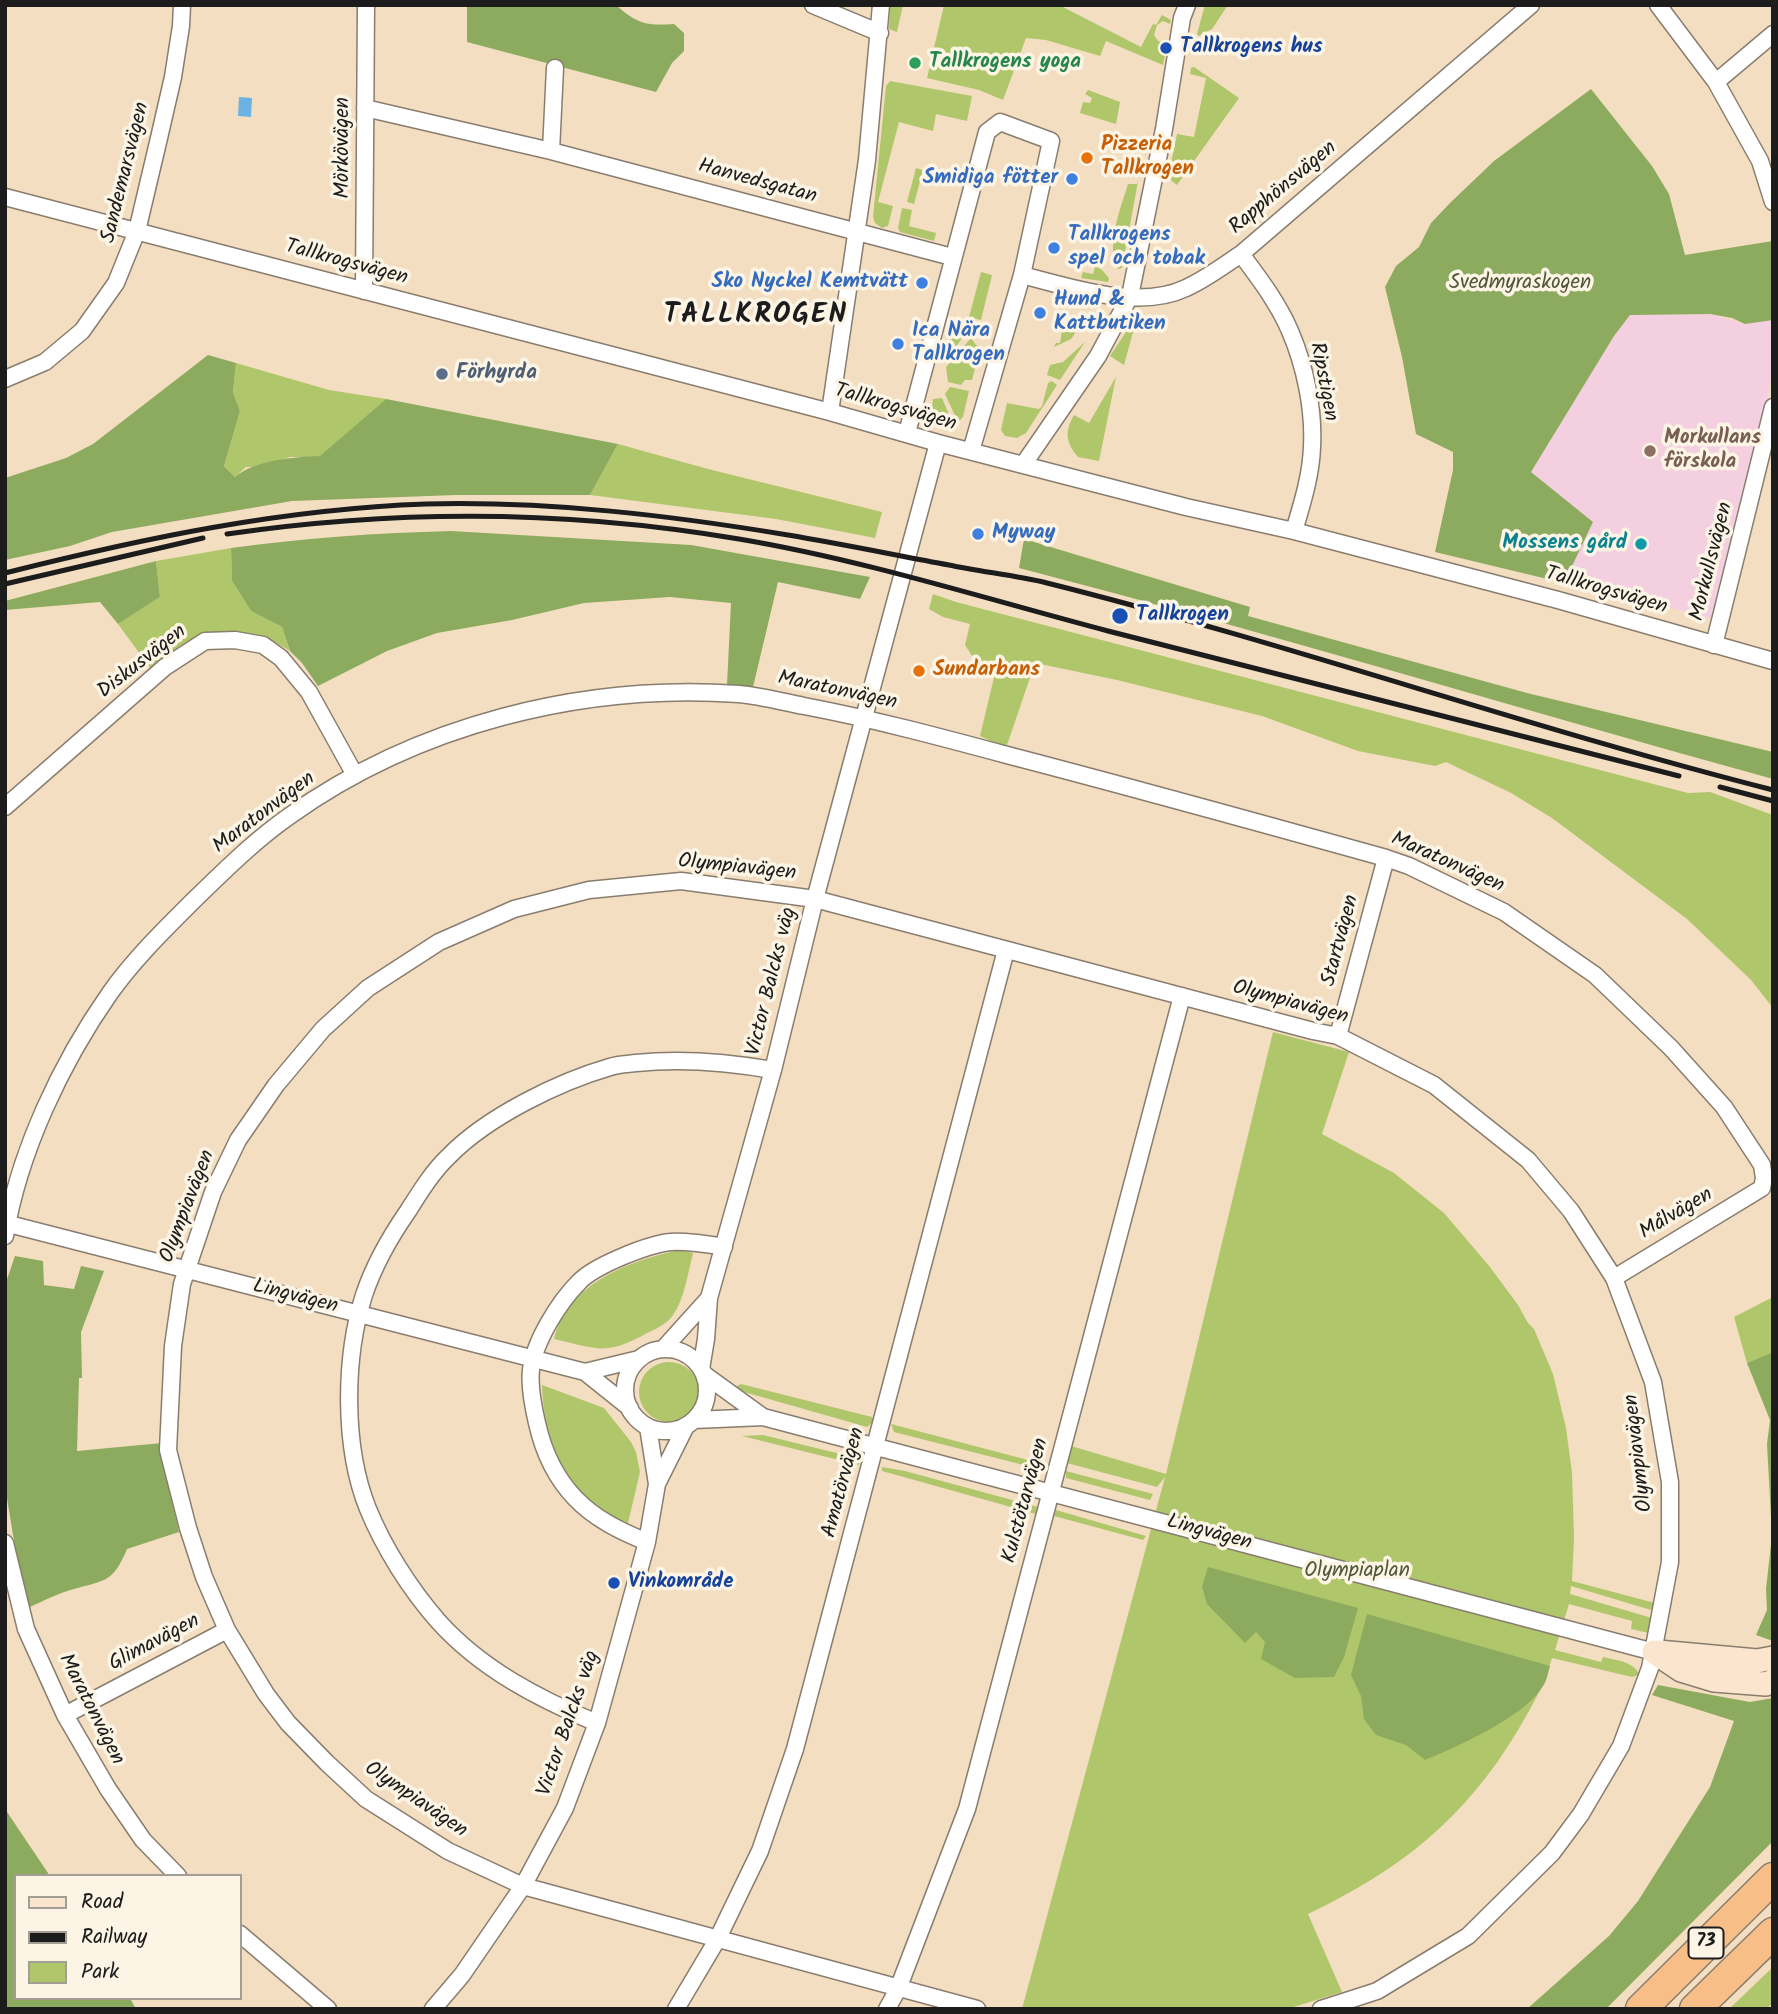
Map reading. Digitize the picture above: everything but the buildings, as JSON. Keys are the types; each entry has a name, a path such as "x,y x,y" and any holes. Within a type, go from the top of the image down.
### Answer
{"highway":[{"name":"73","path":"1640,2009 1773,1878"},
{"name":"73","path":"1695,2009 1773,1933"}],"street":[{"name":"Sandemarsvägen","path":"5,379 45,362 82,331 116,283 136,231 173,77 181,26 181,5"},
{"name":"Mörkövägen","path":"364,291 366,5"},
{"path":"813,5 880,33"},
{"path":"830,412 867,160 881,5"},
{"path":"1023,465 1098,356 1130,296 1164,129 1182,18 1188,5"},
{"name":"Rapphönsvägen","path":"1021,275 1110,296 1157,296 1184,290 1241,254 1531,5"},
{"path":"1658,5 1716,82 1760,161 1773,202"},
{"path":"1716,82 1773,34"},
{"path":"551,151 555,68"},
{"name":"Hanvedsgatan","path":"365,108 551,151 953,257"},
{"path":"907,433 987,132 1000,122 1051,141 1021,275 971,451"},
{"name":"Tallkrogsvägen","path":"5,197 830,412 938,443 1558,600 1773,661"},
{"name":"Ripstigen","path":"1241,254 1272,296 1284,319 1302,367 1310,412 1312,446 1308,480 1294,531"},
{"name":"Morkullsvägen","path":"1714,645 1770,432 1773,407"},
{"name":"Victor Balcks väg","path":"703,1372 709,1298 773,1070 815,899 938,443"},
{"name":"Diskusvägen","path":"5,807 165,667 205,641 235,640 263,645 281,658 309,692 355,775"},
{"name":"Maratonvägen","path":"6,1228 15,1193 42,1116 68,1060 111,990 156,938 227,867 288,817 355,775 452,733 524,710 602,696 687,693 742,694 864,717 1409,866 1504,912 1595,975 1671,1048 1724,1107 1762,1165 1762,1188"},
{"name":"Startvägen","path":"1338,1035 1386,858"},
{"name":"Olympiavägen","path":"977,2009 523,1886 448,1851 366,1799 327,1763 288,1723 227,1630 204,1577 168,1450 173,1346 186,1270 212,1192 238,1140 276,1085 323,1029 368,988 439,942 514,909 589,890 681,881 815,899 1313,1031 1338,1035 1434,1085 1528,1160 1572,1211 1614,1278 1653,1382 1670,1482 1670,1562 1646,1682 1621,1746 1581,1814 1552,1853 1468,1936 1377,1991 1321,2009"},
{"name":"Amatörvägen","path":"676,2009 717,1940 760,1851 795,1749 1006,950"},
{"name":"Kulstötarvägen","path":"887,2009 898,1989 967,1809 1182,996"},
{"path":"597,1723 553,1705 509,1679 469,1650 438,1621 393,1558 368,1509 356,1466 351,1421 350,1374 364,1295 385,1245 416,1199 449,1155 497,1117 547,1091 611,1066 669,1059 725,1062 773,1070"},
{"name":"Målvägen","path":"1614,1278 1762,1188"},
{"name":"Lingvägen","path":"6,1228 360,1313 586,1372 639,1359"},
{"path":"647,1542 620,1531 596,1516 574,1498 554,1470 541,1443 534,1408 530,1373 532,1360 550,1320 580,1281 633,1251 657,1245 699,1242 723,1247"},
{"name":"Victor Balcks väg","path":"663,1349 709,1298"},
{"path":"663,1349 688,1355 703,1372 707,1389 706,1402 690,1423 665,1431 648,1427 634,1416 626,1394 627,1379 639,1359 650,1352 663,1349"},
{"name":"Lingvägen","path":"586,1372 629,1408"},
{"name":"Lingvägen","path":"703,1372 763,1417"},
{"name":"Lingvägen","path":"690,1423 763,1417 1654,1652 1757,1661 1773,1658"},
{"name":"Victor Balcks väg","path":"433,2009 462,1975 523,1886 565,1808 597,1723 647,1542 657,1484 690,1423"},
{"name":"Victor Balcks väg","path":"648,1427 657,1484"},
{"name":"Maratonvägen","path":"5,1543 26,1629 65,1715 108,1789 143,1840 176,1874"},
{"name":"Glimavägen","path":"65,1715 227,1630"},
{"name":"Lingvägen","path":"1654,1652 1681,1670 1714,1680 1766,1684 1773,1681"},
{"path":"242,1936 328,2009"}],"shaded area":[{"name":"Morkullans förskola","path":"1710,314 1745,324 1773,320 1773,370 1762,429 1711,618 1564,583 1593,522 1531,472 1614,336 1630,315"}],"green space":[{"path":"467,5 616,5 643,22 656,25 674,24 684,33 684,51 672,63 656,92 467,42"},
{"path":"890,5 903,5 897,32 889,29"},
{"path":"944,5 1059,5 1141,47 1153,24 1156,25 1162,15 1171,20 1170,24 1163,21 1157,25 1154,35 1158,41 1167,44 1163,65 1106,41 1100,56 1046,40 1026,38 1003,100 979,90 927,78"},
{"path":"1205,5 1228,5 1212,29 1199,36 1197,34"},
{"path":"1194,67 1239,98 1177,185 1168,178 1177,134 1194,137 1206,78 1190,74 1191,68"},
{"path":"890,81 972,96 967,121 936,114 933,131 899,122 878,202 893,206 888,226 882,228 875,223 873,217 886,86"},
{"name":"Svedmyraskogen","path":"1591,89 1652,166 1669,194 1685,255 1773,241 1773,320 1745,324 1732,318 1710,314 1630,315 1614,336 1531,472 1593,522 1564,583 1435,552 1453,470 1453,452 1416,434 1402,357 1385,287 1396,266 1419,247 1431,223 1450,203 1494,161"},
{"path":"1088,90 1120,102 1116,124 1080,113 1083,102 1090,103 1092,98 1085,94"},
{"path":"916,168 923,170 914,204 907,202"},
{"path":"1139,176 1122,268 1118,269 1113,249 1116,227 1128,184 1137,184"},
{"path":"902,208 912,210 909,226 936,233 934,241 900,232 898,228"},
{"path":"1095,266 1109,278 1108,282 1081,278 1083,272 1093,274"},
{"path":"981,272 992,275 981,320 969,317"},
{"path":"1138,314 1124,365 1110,356"},
{"path":"969,322 977,324 954,350 947,348 951,330 962,334 966,332"},
{"path":"1063,325 1079,328 1071,339 1054,347 1056,343 1060,343"},
{"path":"971,338 976,345 981,346 972,380 965,380 961,385 948,382 946,367"},
{"path":"1085,342 1060,380 1047,375 1050,365 1063,362"},
{"path":"208,355 236,363 233,392 240,411 224,466 235,477 264,463 320,456 386,399 618,444 590,495 456,495 292,501 112,532 70,546 5,560 5,478 66,458 93,444"},
{"path":"236,363 329,390 386,399 320,457 290,457 257,467 246,467 235,477 224,466 240,411 233,392"},
{"path":"1116,377 1099,461 1078,457 1069,441 1071,421 1074,415 1089,423"},
{"path":"1052,381 1057,385 1026,433 1017,438 1005,436 1001,430 1007,403 1039,409 1048,383"},
{"path":"950,387 969,391 963,417 958,422 945,394"},
{"path":"942,398 953,424 934,419 931,415 933,399"},
{"path":"618,444 882,512 875,538 776,519 590,495"},
{"path":"451,531 691,545 870,577 860,599 778,582 753,687 727,685 731,603 670,597 584,603 512,620 437,633 387,651 318,686 290,651 282,627 251,611 232,581 231,548 286,541"},
{"path":"1024,539 1250,607 1248,616 1527,693 1773,752 1773,779 1019,568"},
{"path":"231,548 232,581 251,611 282,627 290,651 264,638 222,633 194,639 181,645 151,669 118,624 160,597 156,561"},
{"path":"156,561 160,597 118,624 100,602 5,610 5,601"},
{"path":"933,594 1688,793 1710,792 1773,815 1773,1008 1751,980 1687,919 1552,818 1511,793 1446,762 1435,766 1358,751 1262,716 1035,663 1006,748 980,736 996,669 974,659 965,645 970,624 943,617 929,609"},
{"name":"Olympiaplan","path":"1273,1032 1349,1052 1322,1134 1394,1173 1444,1213 1490,1267 1534,1329 1553,1374 1566,1428 1572,1473 1572,1581 1655,1603 1651,1610 1571,1586 1570,1594 1652,1618 1649,1633 1631,1629 1632,1621 1569,1604 1555,1650 1601,1662 1603,1657 1619,1661 1634,1667 1639,1675 1632,1677 1552,1658 1538,1695 1498,1762 1453,1816 1401,1860 1308,1914 1342,1992 1287,2009 1022,2009 1165,1477 1157,1487 1067,1463 1071,1446 1166,1474"},
{"path":"679,1250 693,1253 686,1285 673,1315 658,1328 611,1348 592,1348 554,1339 561,1320 572,1303 587,1289 621,1268"},
{"path":"15,1256 43,1261 44,1285 74,1289 81,1266 104,1271 81,1332 82,1378 79,1378 77,1451 162,1443 179,1532 127,1549 117,1568 107,1578 28,1608 5,1486 5,1285"},
{"path":"1773,1297 1773,1352 1747,1363 1734,1317"},
{"path":"1773,1352 1773,1641 1756,1635 1767,1610 1766,1589 1772,1535 1767,1444 1770,1420 1747,1363"},
{"path":"669,1362 686,1367 694,1375 699,1392 694,1409 686,1417 669,1422 652,1417 644,1409 639,1392 644,1375 652,1367"},
{"path":"741,1384 872,1417 874,1421 867,1427 737,1390 737,1386"},
{"path":"542,1385 604,1408 631,1442 640,1472 628,1523 608,1514 591,1501 576,1486 564,1468 548,1428"},
{"path":"891,1424 1047,1465 1047,1471 894,1432"},
{"path":"763,1435 861,1459 859,1465 742,1436"},
{"path":"882,1467 1038,1507 1036,1514 882,1471"},
{"path":"1066,1471 1153,1494 1150,1500 1066,1478"},
{"path":"1056,1510 1146,1536 1143,1540 1054,1516"},
{"path":"1208,1567 1358,1608 1344,1657 1334,1677 1295,1678 1261,1659 1265,1642 1256,1632 1245,1643 1207,1604 1202,1587"},
{"path":"1367,1614 1550,1666 1546,1682 1534,1697 1507,1719 1472,1739 1425,1760 1406,1745 1376,1735 1364,1719 1361,1696 1351,1675"},
{"path":"1658,1685 1750,1702 1773,1698 1773,1841 1606,2009 1527,2009 1609,1936 1638,1901 1710,1787 1734,1721 1652,1695"},
{"path":"5,1809 49,1874 14,1874 14,2000 131,2000 136,2009 5,2009"},
{"path":"1773,1967 1773,2003 1766,2009 1729,2009"}],"water":[{"path":"239,97 252,98 251,117 238,116"}],"railway":[{"path":"5,573 214,527 373,507 426,504 517,505 698,521 1047,583 1229,632 1591,740 1773,790"},
{"path":"227,534 355,520 483,516 611,522 739,539 879,569 1108,631 1679,776"},
{"path":"5,584 203,538"},
{"path":"1720,787 1773,801"}],"place":[{"name":"Tallkrogens hus","path":"1166,48"},
{"name":"Tallkrogens yoga","path":"915,63"},
{"name":"Pizzeria Tallkrogen","path":"1087,158"},
{"name":"Smidiga fötter","path":"1072,179"},
{"name":"Tallkrogens spel och tobak","path":"1054,248"},
{"name":"Sko Nyckel Kemtvätt","path":"922,283"},
{"name":"Hund & Kattbutiken","path":"1040,313"},
{"name":"Ica Nära Tallkrogen","path":"898,344"},
{"name":"Förhyrda","path":"442,374"},
{"name":"Morkullans förskola","path":"1650,451"},
{"name":"Myway","path":"978,534"},
{"name":"Mossens gård","path":"1641,544"},
{"name":"Tallkrogen","path":"1120,616"},
{"name":"Sundarbans","path":"919,671"},
{"name":"Vinkområde","path":"614,1583"}],"district":[{"name":"TALLKROGEN","path":"756,317"}]}
